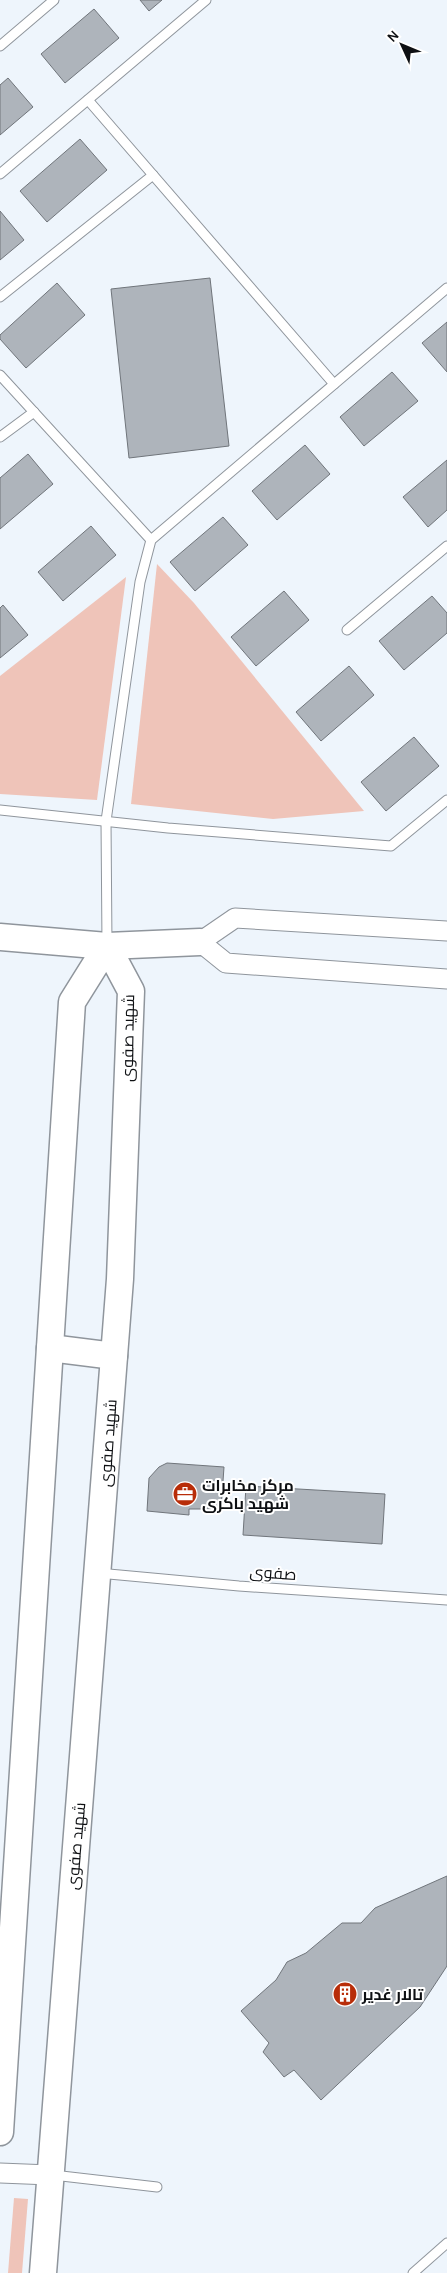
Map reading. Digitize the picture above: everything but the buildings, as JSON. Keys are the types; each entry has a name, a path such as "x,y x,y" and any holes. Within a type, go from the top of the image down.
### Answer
{"street":[{"path":"0,937 107,946 200,942 235,918 447,931"},
{"path":"200,942 226,963 447,979"},
{"path":"0,2132 72,1002 107,946"},
{"name":"شهید صفوی","path":"43,2273 120,1279 131,991 107,946"},
{"path":"50,1348 114,1356"},
{"path":"0,2173 50,2175"}],"lane":[{"path":"0,46 54,0"},
{"path":"0,174 206,0"},
{"path":"88,100 334,384"},
{"path":"0,297 153,175"},
{"path":"107,946 106,821 140,582 151,540 447,288"},
{"path":"0,375 151,540"},
{"path":"0,437 34,412"},
{"path":"347,630 447,546"},
{"path":"0,810 391,846 447,800"},
{"name":"صفوی","path":"98,1573 239,1586 447,1600"},
{"path":"50,2175 157,2187"},
{"path":"413,2273 447,2242"}],"shaded area":[{"path":"157,564 194,603 364,811 273,819 131,804"},
{"path":"126,577 97,800 0,794 0,676"},
{"path":"14,2198 28,2199 22,2273 8,2273"}],"place":[{"name":"مرکز مخابرات شهید باکری","path":"185,1494"},
{"name":"تالار غدیر","path":"345,1994"}]}
